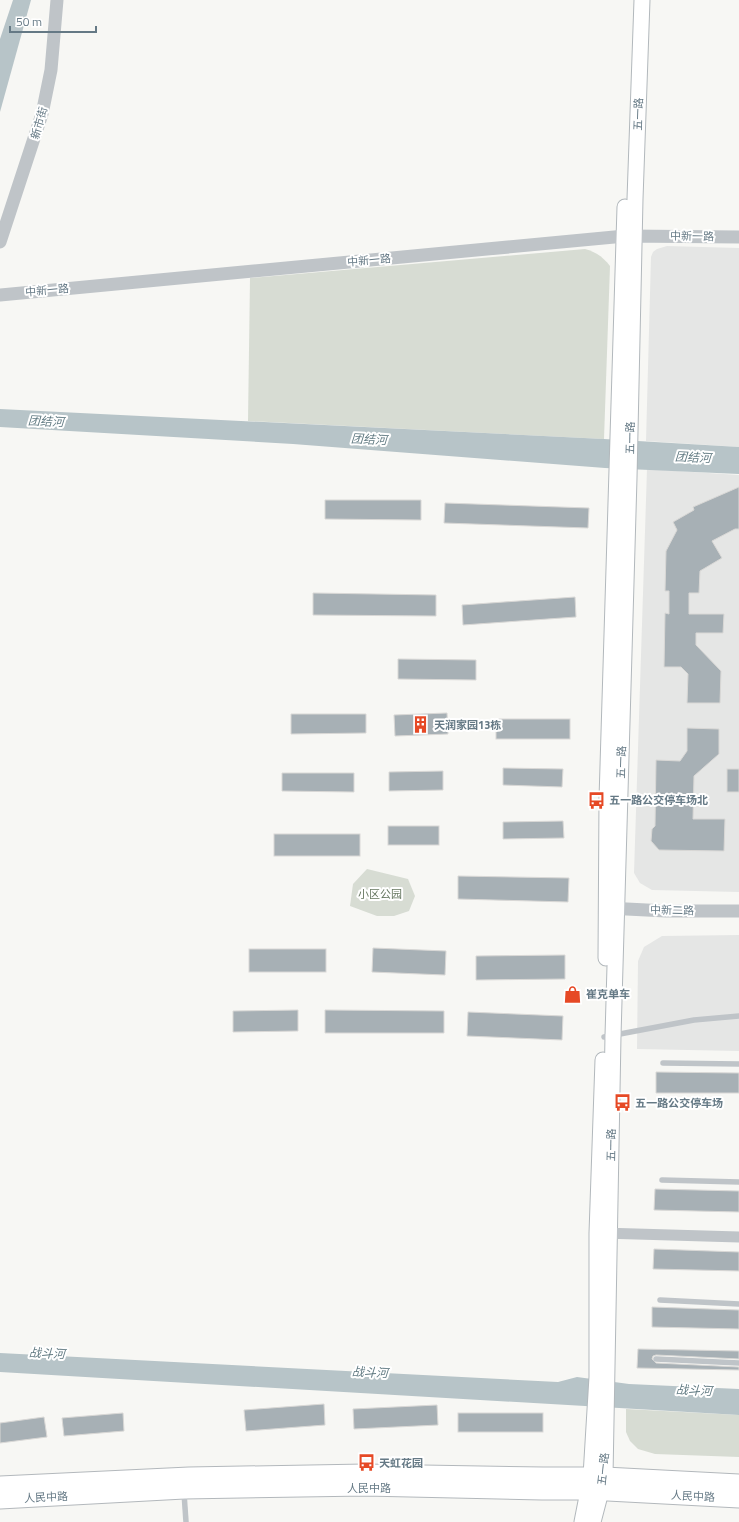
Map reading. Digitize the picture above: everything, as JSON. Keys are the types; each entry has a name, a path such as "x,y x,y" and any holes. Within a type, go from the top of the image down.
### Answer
{"main road":[{"name":"五一路","path":"594,1522 601,1408 613,1036 610,686 624,476 630,236 632,0"},
{"name":"五一路","path":"630,236 635,198 642,0"},
{"name":"五一路","path":"602,1378 597,1233 606,992 612,908"},
{"name":"人民中路","path":"0,1486 190,1476 357,1473 596,1484 739,1483"},
{"name":"五一路","path":"582,1522 596,1484"},
{"name":"人民中路","path":"0,1500 184,1490 365,1487 534,1491 596,1484 739,1499"}],"street":[{"name":"新市街","path":"0,242 42,114 51,70 57,0"},
{"name":"中新一路","path":"0,295 630,236 739,237"},
{"name":"中新二路","path":"612,908 666,911 739,911"},
{"path":"597,1233 739,1237"}],"lane":[{"path":"604,1037 694,1020 739,1016"},
{"path":"663,1064 739,1064"},
{"path":"662,1180 739,1182"},
{"path":"660,1300 739,1304"},
{"path":"656,1359 739,1363"},
{"path":"184,1490 186,1522"}],"shaded area":[{"path":"667,246 739,248 739,447 646,441 651,257 653,252 657,249"},
{"path":"647,469 739,475 739,892 652,890 640,883 634,873"},
{"path":"739,935 739,1051 637,1049 638,961 644,947 662,936"}],"green space":[{"path":"585,249 599,255 610,266 604,439 248,421 250,278"},
{"name":"小区公园","path":"367,869 408,879 415,896 409,911 394,916 377,916 350,906 353,884"},
{"path":"626,1409 739,1415 739,1457 655,1454 638,1449 630,1441 626,1432"}],"water":[{"path":"13,0 31,0 0,112 0,39"},
{"name":"团结河","path":"0,409 739,447 739,474 605,468 293,444 0,427"},
{"name":"战斗河","path":"0,1353 558,1382 577,1377 629,1384 739,1389 739,1415 0,1372"}],"building":[{"path":"739,487 739,529 735,529 712,541 722,558 700,571 699,593 689,593 689,614 724,614 723,633 696,633 696,645 721,671 720,703 687,703 688,674 681,667 664,667 665,613 669,614 669,591 665,591 666,551 677,530 673,522 694,510 693,507"},
{"path":"325,500 421,500 421,520 325,519"},
{"path":"445,503 589,508 588,528 444,523"},
{"path":"313,593 436,595 436,616 313,615"},
{"path":"575,597 576,617 463,625 462,605"},
{"path":"398,659 476,660 476,680 398,679"},
{"name":"天润家园13栋","path":"447,713 448,734 395,736 394,715"},
{"path":"291,714 366,714 366,733 291,734"},
{"path":"496,719 570,719 570,739 496,739"},
{"path":"687,728 719,729 719,754 694,776 693,819 725,819 724,851 659,850 651,841 652,829 655,826 656,760 680,761 687,751"},
{"path":"503,768 563,769 562,787 503,785"},
{"path":"727,769 739,769 739,792 727,792"},
{"path":"443,771 443,790 389,791 389,772"},
{"path":"282,773 354,773 354,792 282,791"},
{"path":"563,821 564,838 503,839 503,822"},
{"path":"388,826 439,826 439,845 388,845"},
{"path":"274,834 360,834 360,856 274,856"},
{"path":"458,876 569,878 568,902 458,899"},
{"path":"373,948 446,951 445,975 372,972"},
{"path":"249,949 326,949 326,972 249,972"},
{"path":"565,955 565,979 476,980 476,956"},
{"path":"298,1010 298,1031 233,1032 233,1011"},
{"path":"325,1010 444,1011 444,1033 325,1033"},
{"path":"468,1012 563,1016 562,1040 467,1036"},
{"path":"656,1072 739,1073 739,1093 656,1093"},
{"path":"655,1189 739,1191 739,1212 654,1210"},
{"path":"654,1249 739,1252 739,1271 653,1269"},
{"path":"652,1307 739,1310 739,1329 652,1327"},
{"path":"638,1349 739,1351 739,1359 656,1355 653,1356 652,1359 656,1363 739,1367 739,1370 637,1368"},
{"path":"324,1404 325,1425 246,1431 244,1410"},
{"path":"437,1405 438,1425 354,1429 353,1409"},
{"path":"123,1413 124,1431 64,1436 62,1418"},
{"path":"458,1413 543,1413 543,1432 458,1432"},
{"path":"44,1417 47,1437 0,1443 0,1423"}],"place":[{"name":"天润家园13栋","path":"421,725"},
{"name":"五一路公交停车场北","path":"596,800"},
{"name":"崔克单车","path":"573,994"},
{"name":"五一路公交停车场","path":"622,1103"},
{"name":"天虹花园","path":"366,1463"}]}
